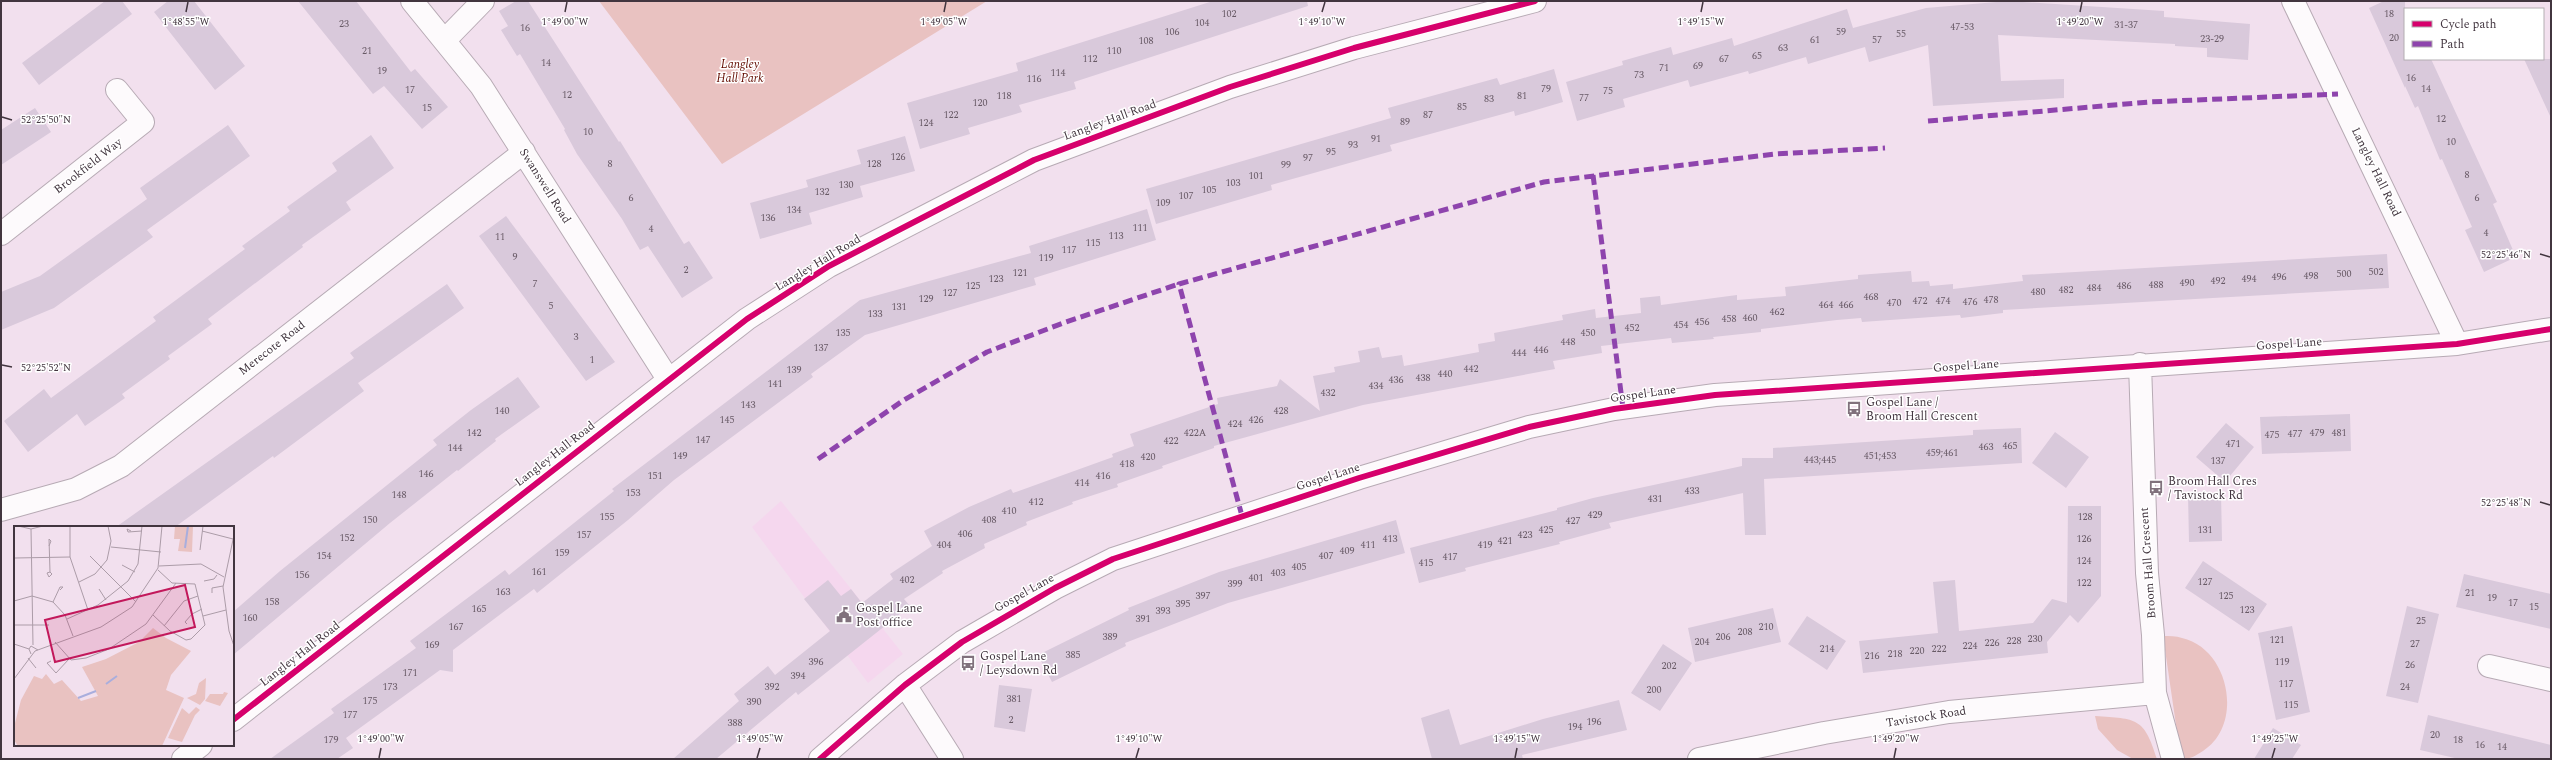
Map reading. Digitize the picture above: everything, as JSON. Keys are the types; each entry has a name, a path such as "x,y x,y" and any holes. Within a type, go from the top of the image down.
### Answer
{"street":[{"name":"Swanswell Road","path":"412,1 481,86 668,379"},
{"path":"445,40 483,1"},
{"name":"Langley Hall Road","path":"234,719 668,379 747,319 829,266 1034,160 1230,87 1354,48 1535,1"},
{"name":"Langley Hall Road","path":"2293,1 2457,344"},
{"name":"Brookfield Way","path":"1,234 143,122 117,90"},
{"name":"Merecote Road","path":"1,510 76,489 121,466 524,152"},
{"name":"Gospel Lane","path":"820,759 905,685 962,642 998,619 1113,559 1358,478 1529,427 1614,409 1715,395 2140,364 2457,344 2551,329"},
{"name":"Broom Hall Crescent","path":"2140,364 2147,573 2153,634 2155,693 2173,759"},
{"path":"2489,666 2551,680"},
{"path":"905,685 952,759"},
{"name":"Tavistock Road","path":"1699,759 1755,753 1950,712 2155,693"},
{"path":"183,759 200,746"}],"shaded area":[{"path":"781,501 903,654 868,683 752,527"}],"green space":[{"name":"Langley Hall Park","path":"599,1 987,1 722,164"},
{"path":"2163,636 2180,637 2198,645 2211,657 2221,672 2226,689 2227,707 2224,724 2216,739 2203,751 2188,758 2181,759"},
{"path":"2095,716 2121,718 2137,723 2148,735 2157,759 2133,759 2117,750 2098,729"}],"building":[{"path":"105,1 122,1 132,14 39,85 22,63"},
{"path":"168,1 194,1 245,66 215,90 154,12"},
{"path":"298,1 356,1 411,72 415,69 448,107 422,129 384,86 373,94"},
{"path":"516,1 528,1 619,142 620,141 684,244 689,241 713,278 682,298 648,246 640,250 622,219 577,154 564,130 565,129 520,54 517,56 501,30 508,26 499,11"},
{"path":"1213,1 1307,1 1308,6 1074,82 1076,89 1019,105 1022,112 968,128 970,134 920,149 907,103 1018,71 1016,63"},
{"path":"2008,1 2164,11 2164,17 2250,24 2248,60 2207,57 2207,48 2175,46 2175,44 1998,35 2001,81 2064,79 2064,98 1933,106 1928,45 1869,62 1865,47 1808,64 1806,57 1749,74 1748,71 1690,87 1688,80 1623,99 1625,107 1577,121 1566,82 1623,65 1622,61 1671,47 1673,55 1732,38 1734,46 1847,9 1853,28 1926,8"},
{"path":"2384,1 2405,1 2404,60 2431,60 2497,202 2493,204 2516,257 2484,272 2465,230 2472,227 2442,159 2440,160 2418,106 2415,108 2369,8"},
{"path":"2551,59 2551,118 2524,60"},
{"path":"1554,69 1563,102 1515,116 1514,111 1390,145 1392,151 1271,185 1272,190 1156,224 1146,189 1391,118 1388,108 1497,78 1500,85"},
{"path":"35,108 51,132 1,165 1,130"},
{"path":"228,125 250,156 147,230 153,237 54,308 1,330 1,292 40,276 147,199 140,188"},
{"path":"371,135 394,168 346,202 351,210 302,245 303,247 208,319 212,324 168,356 170,359 122,394 125,398 85,426 77,414 28,452 4,421 44,389 51,398 156,321 153,317 245,249 242,246 290,211 287,207 337,171 332,163"},
{"path":"905,136 915,171 860,186 863,197 809,213 812,224 760,239 750,203 808,187 806,180 861,164 857,150"},
{"path":"1147,209 1156,240 1034,278 1036,285 865,335 811,374 813,377 674,480 628,520 537,593 534,589 453,650 453,672 440,670 346,738 353,748 337,759 270,759 334,713 331,709 416,648 410,641 505,570 509,575 614,491 612,489 860,300 1031,253 1029,246"},
{"path":"506,216 615,362 586,381 479,236"},
{"path":"2387,254 2389,288 2003,310 2003,313 1961,318 1960,315 1862,322 1861,318 1761,329 1761,332 1713,337 1714,339 1672,343 1671,338 1601,346 1602,353 1553,361 1555,369 1363,405 1214,446 1214,448 1162,466 1163,468 1117,484 1118,487 1072,502 1073,504 1026,522 1027,525 984,544 985,548 942,571 943,573 904,599 910,606 798,695 796,692 716,759 673,759 739,701 734,694 768,666 775,675 830,631 804,599 828,580 841,596 851,589 862,603 893,579 890,574 932,546 924,531 969,507 1011,489 1013,493 1113,457 1112,454 1134,446 1130,434 1218,404 1217,398 1277,386 1280,379 1320,411 1313,376 1335,372 1334,367 1360,362 1358,351 1379,347 1382,358 1402,355 1404,366 1479,352 1478,344 1495,341 1494,333 1563,320 1562,315 1595,309 1596,318 1641,313 1640,298 1660,296 1661,305 1737,295 1737,300 1786,296 1785,287 1858,279 1858,275 1911,271 1912,282 1929,281 1930,286 1953,284 1953,289 2023,281 2022,275"},
{"path":"447,284 464,308 358,383 364,391 274,458 273,456 176,526 117,526 354,358 350,353"},
{"path":"518,377 540,407 495,439 496,441 390,523 234,654 234,611 280,571 437,445 433,440 471,410"},
{"path":"2350,414 2351,451 2262,454 2260,417"},
{"path":"2226,423 2254,447 2225,482 2196,457"},
{"path":"2021,428 2022,463 1764,479 1766,535 1745,535 1743,493 1609,523 1611,528 1559,542 1560,544 1465,568 1466,571 1419,583 1410,548 1557,510 1557,508 1593,498 1742,466 1742,458 1773,458 1773,448 1973,435 1973,430"},
{"path":"2055,432 2089,457 2066,488 2032,463"},
{"path":"2221,493 2222,541 2189,542 2188,494"},
{"path":"2068,506 2101,506 2101,596 2078,623 2070,615 2047,642 2048,653 1863,673 1859,641 1938,633 1933,582 1955,580 1959,631 2033,623 2052,599 2067,603"},
{"path":"1396,520 1405,553 1228,603 1125,643 1126,646 1052,682 1038,655 1129,610 1128,608 1219,572"},
{"path":"2203,561 2267,604 2249,631 2185,588"},
{"path":"2464,574 2551,594 2551,629 2456,607"},
{"path":"2407,606 2439,614 2418,703 2386,696"},
{"path":"1773,608 1781,642 1695,662 1688,628"},
{"path":"1807,616 1846,641 1827,670 1788,644"},
{"path":"2292,626 2310,712 2276,720 2258,633"},
{"path":"1663,644 1692,663 1660,711 1631,693"},
{"path":"999,685 1032,689 1025,732 994,727"},
{"path":"1619,700 1627,730 1522,755 1523,759 1432,759 1421,718 1449,709 1460,745 1543,719"},
{"path":"2428,715 2551,745 2551,759 2459,759 2420,750"},
{"path":"2273,728 2301,745 2292,759 2254,759"}],"marked path":[{"path":"1928,121 2149,102 2338,94"},
{"path":"1242,516 1179,284 1544,182 1775,154 1885,148"},
{"path":"1593,175 1623,408"},
{"path":"818,459 904,400 987,352 1066,322 1179,284"}],"cycle path":[{"path":"234,719 747,319 829,266 1034,160 1230,87 1354,48 1535,1"},
{"path":"820,759 905,685 962,642 1055,588 1113,559 1359,478 1529,427 1614,409 1715,395 2457,344 2551,329"}],"place":[{"name":"Gospel Lane / Broom Hall Crescent","path":"1854,409"},
{"name":"Broom Hall Cres / Tavistock Rd","path":"2156,488"},
{"name":"Gospel Lane Post office","path":"844,615"},
{"name":"Gospel Lane / Leysdown Rd","path":"968,663"}]}
